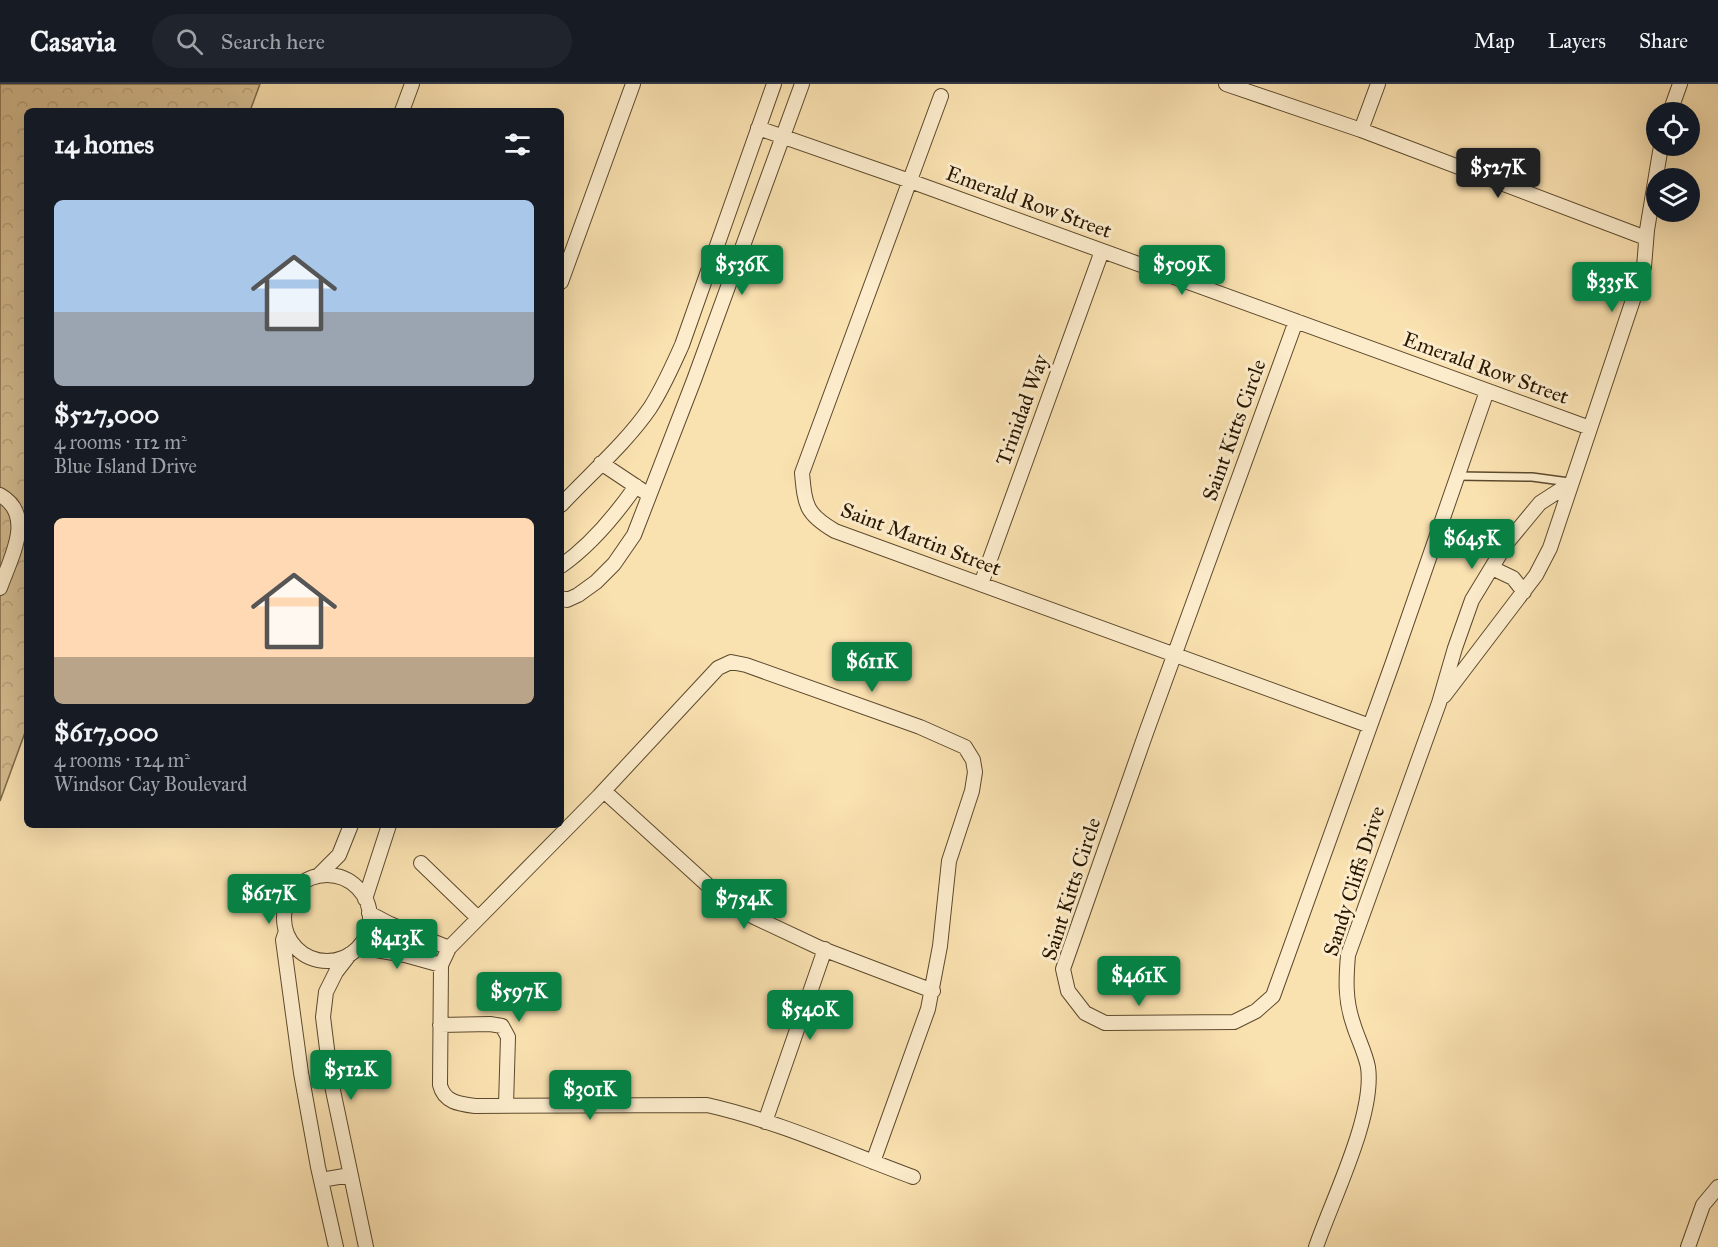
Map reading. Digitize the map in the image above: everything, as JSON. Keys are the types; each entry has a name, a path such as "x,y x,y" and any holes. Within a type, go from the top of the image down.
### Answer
{"street":[{"path":"403,108 412,84"},
{"path":"564,274 633,84"},
{"path":"564,502 649,409 667,379 682,345 774,84"},
{"path":"564,599 578,595 596,582 614,564 634,535 802,84"},
{"path":"1226,84 1361,130 1646,238"},
{"path":"1361,130 1378,84"},
{"path":"1674,102 1680,84"},
{"name":"Saint Martin Street","path":"941,96 802,473 804,501 816,520 835,531 1370,726"},
{"name":"Emerald Row Street","path":"758,128 1102,250 1590,428"},
{"name":"Sandy Cliffs Drive","path":"1439,703 1524,592 1550,548 1644,267 1646,238 1659,156"},
{"name":"Trinidad Way","path":"981,584 1102,250"},
{"name":"Saint Kitts Circle","path":"1296,321 1174,654 1063,969 1068,991 1085,1013 1105,1023 1234,1022 1256,1011 1273,996 1487,391"},
{"path":"601,463 650,496"},
{"name":"Sandy Cliffs Drive","path":"1316,1247 1364,1120 1367,1094 1368,1067 1352,1020 1345,990 1348,955 1439,703 1472,600 1506,544 1540,503 1571,483"},
{"path":"564,564 596,536 636,486"},
{"path":"0,495 14,507 20,527 0,588"},
{"path":"1492,568 1513,578 1524,592"},
{"path":"873,1162 933,991 949,861 972,791 975,772 973,760 965,747 920,727 746,665 731,662 718,668 604,791 477,917 449,948 441,965 440,1085 442,1092 447,1098 457,1103 707,1105 765,1122 913,1177"},
{"path":"604,791 724,900 754,917 825,949 933,991"},
{"path":"319,875 339,855 350,828"},
{"path":"365,899 388,828"},
{"path":"421,863 477,917"},
{"path":"366,1247 331,1080 324,1017 326,992 336,972 355,950 366,935 369,913 365,899 357,888 346,879 333,875 319,875 305,880 294,890 286,903 283,917 291,943 312,959 325,961 338,959 355,950 405,955 441,965"},
{"path":"369,913 449,948"},
{"path":"286,932 283,940 301,1073 336,1247"},
{"path":"765,1122 825,949"},
{"path":"440,1025 490,1024 502,1026 508,1037 506,1105"},
{"path":"321,1180 350,1175"},
{"path":"1688,1247 1703,1205 1718,1187"}],"lane":[{"path":"1457,476 1532,477 1571,483"}],"green space":[{"path":"0,84 260,84 251,108 24,108 24,735 0,801"}]}
